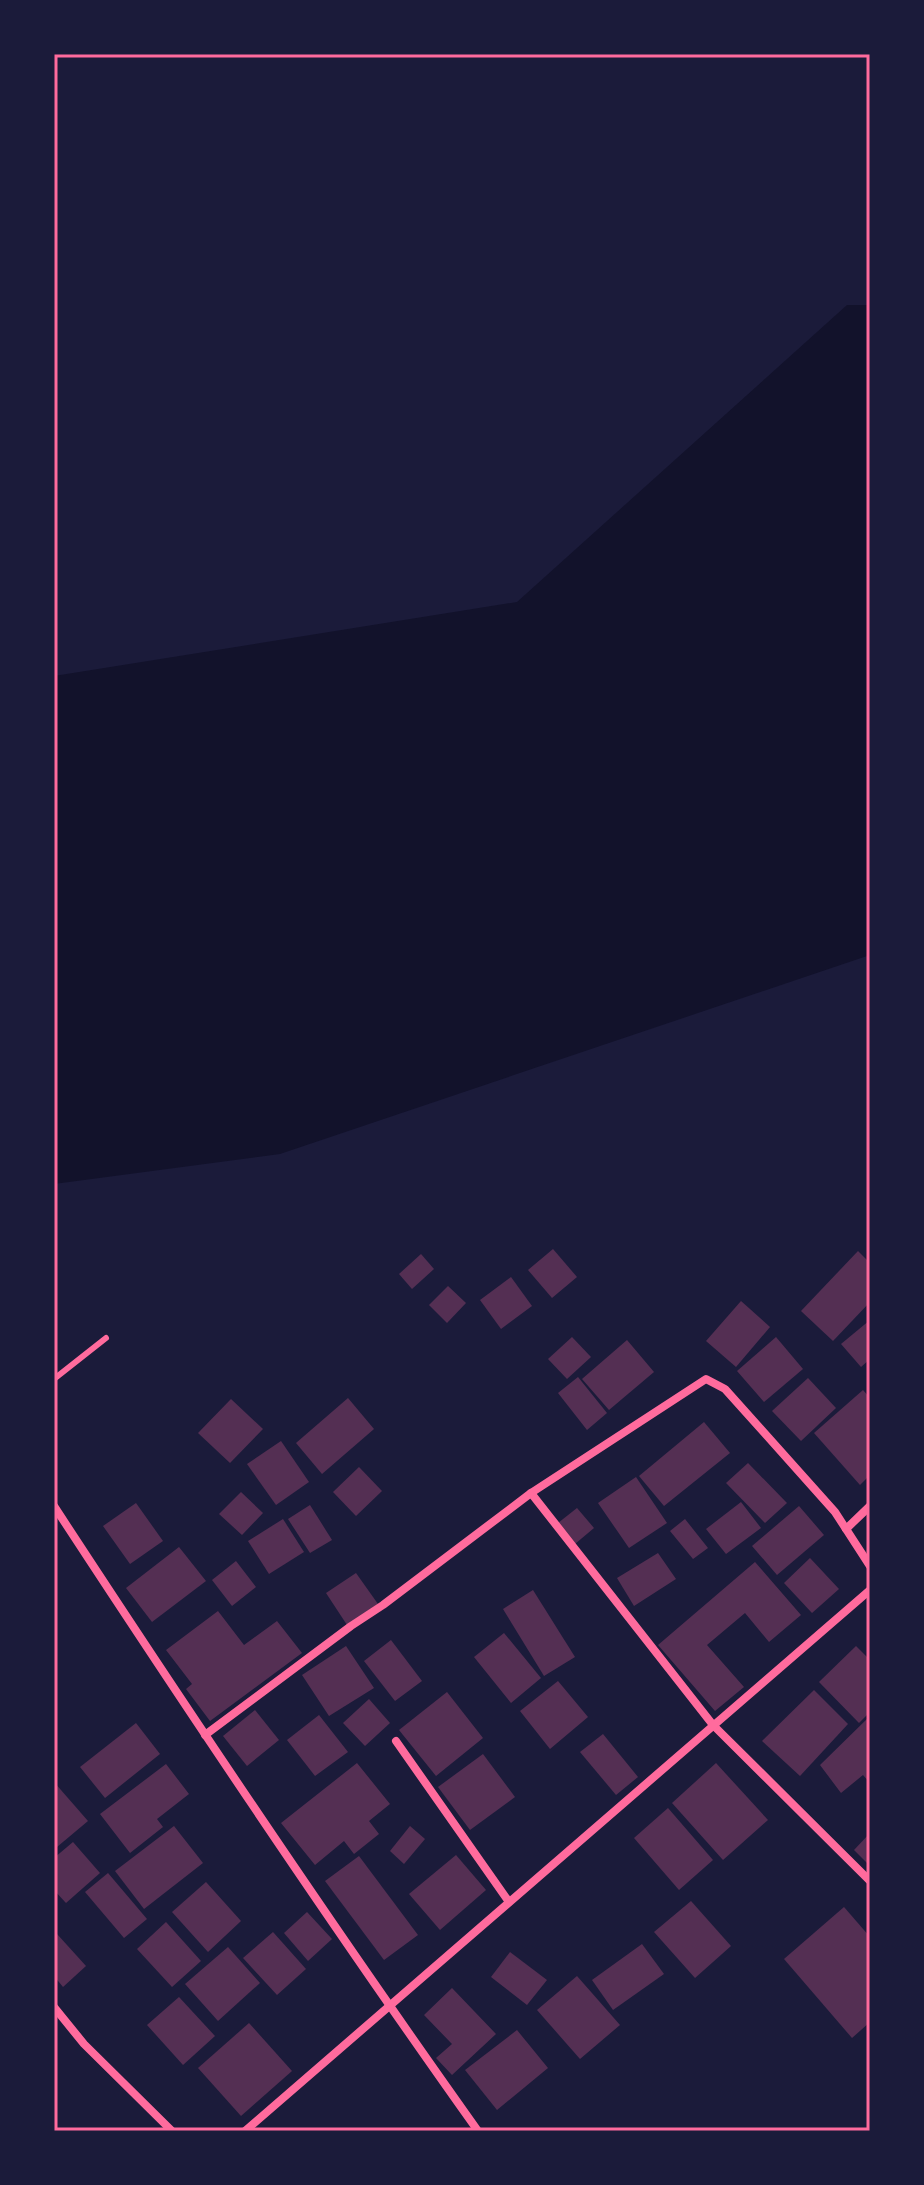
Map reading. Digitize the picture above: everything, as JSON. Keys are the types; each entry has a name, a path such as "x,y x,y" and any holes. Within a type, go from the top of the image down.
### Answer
{"street":[{"path":"205,1735 531,1493 706,1379 725,1389 835,1512 870,1566"},
{"path":"531,1493 713,1725 870,1881"},
{"path":"54,1506 205,1735 478,2131"},
{"path":"846,1529 870,1506"},
{"path":"245,2131 870,1590"},
{"path":"396,1741 509,1902"},
{"path":"54,2007 84,2044 172,2131"}],"lane":[{"path":"54,1379 106,1338"}],"shaded area":[{"path":"847,305 870,305 870,955 280,1154 54,1184 54,676 517,602"}],"building":[{"path":"553,1249 577,1277 552,1298 528,1270"},
{"path":"858,1251 870,1263 870,1302 833,1341 801,1311"},
{"path":"421,1254 434,1269 412,1289 399,1274"},
{"path":"511,1277 532,1306 501,1329 480,1300"},
{"path":"448,1286 466,1303 447,1323 429,1305"},
{"path":"741,1301 770,1327 736,1367 706,1341"},
{"path":"870,1320 870,1359 861,1367 841,1344"},
{"path":"572,1337 591,1357 567,1379 548,1359"},
{"path":"776,1337 803,1369 764,1402 737,1371"},
{"path":"627,1340 654,1372 609,1410 582,1379"},
{"path":"578,1377 607,1413 587,1430 558,1393"},
{"path":"808,1378 836,1408 801,1441 772,1411"},
{"path":"863,1390 870,1398 870,1475 860,1485 814,1433"},
{"path":"348,1398 374,1429 322,1474 296,1443"},
{"path":"231,1399 263,1429 230,1463 198,1433"},
{"path":"704,1422 730,1453 664,1506 639,1476"},
{"path":"281,1441 309,1482 276,1505 247,1464"},
{"path":"748,1463 787,1503 765,1523 726,1483"},
{"path":"359,1467 382,1491 356,1516 333,1492"},
{"path":"636,1477 667,1523 629,1548 598,1503"},
{"path":"241,1492 263,1513 242,1535 219,1514"},
{"path":"741,1502 761,1528 726,1554 706,1529"},
{"path":"136,1503 163,1541 130,1564 103,1526"},
{"path":"310,1505 332,1540 310,1553 288,1519"},
{"path":"799,1506 824,1535 777,1575 752,1546"},
{"path":"577,1508 594,1528 575,1544 558,1523"},
{"path":"283,1519 304,1552 269,1574 248,1541"},
{"path":"685,1519 708,1548 693,1559 670,1531"},
{"path":"179,1547 206,1581 152,1622 126,1588"},
{"path":"658,1553 676,1579 634,1606 617,1578"},
{"path":"810,1558 839,1589 812,1613 784,1583"},
{"path":"236,1561 256,1587 232,1606 212,1580"},
{"path":"755,1562 801,1615 769,1642 745,1613 707,1645 744,1687 715,1711 658,1645"},
{"path":"356,1573 378,1604 347,1625 326,1593"},
{"path":"533,1590 575,1657 544,1676 503,1609"},
{"path":"218,1611 244,1645 277,1621 302,1653 210,1721 186,1689 192,1684 166,1650"},
{"path":"504,1633 541,1678 511,1703 474,1657"},
{"path":"391,1640 422,1681 395,1701 364,1661"},
{"path":"346,1646 374,1688 329,1716 302,1675"},
{"path":"856,1646 870,1660 870,1712 859,1723 819,1682"},
{"path":"558,1681 588,1717 550,1749 520,1711"},
{"path":"814,1690 848,1724 800,1776 762,1741"},
{"path":"447,1692 483,1738 436,1776 399,1730"},
{"path":"369,1699 390,1723 365,1746 343,1723"},
{"path":"255,1710 279,1740 247,1766 223,1736"},
{"path":"319,1715 348,1752 315,1776 287,1740"},
{"path":"868,1718 870,1783 863,1775 841,1793 820,1765"},
{"path":"136,1723 160,1754 105,1798 80,1767"},
{"path":"603,1734 638,1777 616,1795 580,1752"},
{"path":"483,1754 515,1797 470,1830 438,1787"},
{"path":"357,1763 390,1804 369,1821 379,1834 354,1854 344,1841 315,1865 281,1823"},
{"path":"716,1763 768,1820 723,1860 672,1803"},
{"path":"166,1764 189,1794 157,1819 163,1827 130,1853 100,1814"},
{"path":"54,1782 88,1821 57,1847 54,1844"},
{"path":"668,1808 713,1860 679,1890 634,1838"},
{"path":"174,1826 203,1863 144,1909 115,1871"},
{"path":"410,1826 425,1839 404,1864 390,1851"},
{"path":"870,1833 870,1866 854,1850"},
{"path":"73,1842 100,1873 66,1903 54,1890 54,1858"},
{"path":"456,1855 486,1890 440,1930 409,1894"},
{"path":"359,1856 418,1935 384,1960 325,1881"},
{"path":"108,1873 147,1919 124,1938 85,1892"},
{"path":"206,1882 241,1921 208,1952 172,1912"},
{"path":"691,1901 731,1946 695,1978 654,1932"},
{"path":"844,1907 870,1937 870,2022 852,2038 784,1959"},
{"path":"307,1912 332,1939 308,1961 284,1933"},
{"path":"166,1922 201,1961 172,1987 137,1949"},
{"path":"273,1932 306,1969 277,1995 243,1958"},
{"path":"57,1934 86,1966 63,1987 54,1976 54,1937"},
{"path":"642,1944 664,1974 613,2010 592,1980"},
{"path":"228,1947 260,1983 218,2021 185,1984"},
{"path":"510,1952 547,1980 527,2005 491,1977"},
{"path":"577,1976 620,2025 580,2059 537,2010"},
{"path":"452,1988 496,2034 452,2075 436,2058 452,2044 424,2015"},
{"path":"179,1997 215,2036 183,2065 147,2025"},
{"path":"249,2023 292,2071 241,2116 198,2068"},
{"path":"517,2030 548,2068 497,2110 465,2070"}]}
